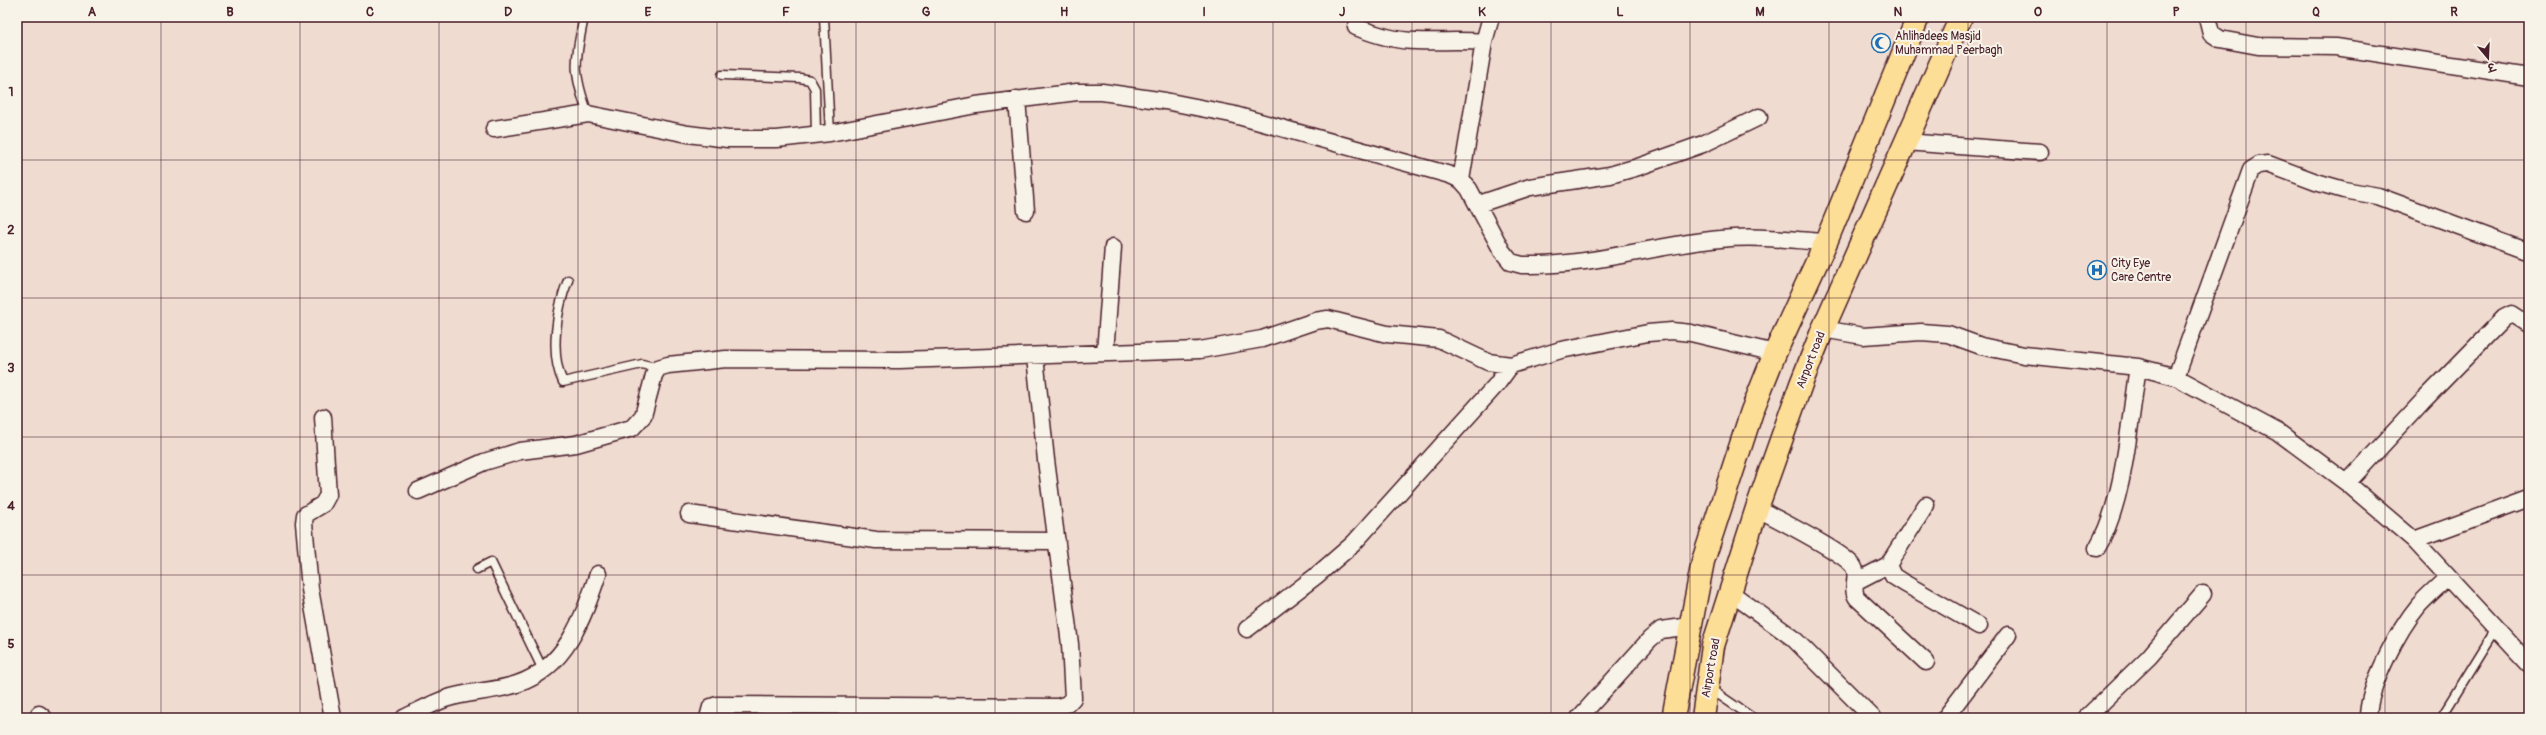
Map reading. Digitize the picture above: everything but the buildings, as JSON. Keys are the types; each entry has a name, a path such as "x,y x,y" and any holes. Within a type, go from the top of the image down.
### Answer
{"main road":[{"path":"1673,718 1703,561 1752,411 1776,353 1826,242 1918,17"},
{"name":"Airport road","path":"1703,718 1713,646 1757,508 1823,329 1961,17"}],"street":[{"path":"1461,180 1484,42 1491,17"},
{"path":"2207,17 2211,33 2220,39 2234,42 2258,46 2336,47 2529,76"},
{"path":"1356,27 1396,40 1417,41 1457,39 1484,42"},
{"path":"494,129 588,114 688,134 728,139 777,139 823,134 976,105 1017,99 1077,92 1102,92 1165,101 1284,128 1450,175 1461,180 1479,204 1502,251 1511,262 1522,265 1613,256 1720,239 1753,237 1826,242"},
{"path":"1017,99 1026,211"},
{"path":"1479,204 1536,186 1610,175 1632,169 1702,144 1759,117"},
{"path":"1905,142 2040,152"},
{"path":"2176,377 2251,170 2258,165 2268,164 2316,182 2344,190 2378,196 2529,252"},
{"path":"1105,353 1113,247"},
{"path":"2347,483 2422,402 2504,318 2512,314 2516,314 2529,325"},
{"path":"418,490 491,460 520,452 576,444 632,428 643,416 654,375 658,368 668,365 726,359 900,360 1035,357 1200,350 1231,346 1262,339 1315,321 1328,319 1387,334 1439,339 1488,362 1511,365 1561,350 1648,333 1672,331 1691,333 1776,353"},
{"path":"1823,329 1862,336 1920,332 1948,334 1981,346 2024,355 2138,367 2176,377 2278,432 2347,483 2414,540 2529,664"},
{"path":"708,718 711,707 717,705 1058,707 1067,704 1072,698 1073,690 1070,644 1035,357"},
{"path":"1248,629 1316,576 1353,544 1497,384 1511,365"},
{"path":"2097,548 2107,531 2116,502 2138,367"},
{"path":"323,417 328,496 323,504 305,515 304,523 310,589 333,718"},
{"path":"2414,540 2529,498"},
{"path":"1855,582 1888,565 1926,505"},
{"path":"1757,508 1838,553 1852,565 1856,574 1853,593 1926,662"},
{"path":"689,514 876,540 1058,541"},
{"path":"1888,565 1893,576 1979,626"},
{"path":"404,718 446,699 518,684 543,670 570,641 585,610 598,574"},
{"path":"2368,718 2368,704 2373,689 2403,627 2420,604 2448,577"},
{"path":"1731,593 1793,638 1873,718"},
{"path":"2086,718 2149,657 2203,594"},
{"path":"1579,718 1650,639 1661,630 1691,626"},
{"path":"1945,718 2008,635"}],"lane":[{"path":"584,17 575,70 578,86 588,114"},
{"path":"823,134 824,17"},
{"path":"722,75 800,78 810,80 815,89 823,134"},
{"path":"568,280 560,301 556,321 556,346 563,382 642,364 658,368"},
{"path":"477,569 491,562 543,670"},
{"path":"2441,718 2496,629"},
{"path":"1707,687 1753,718"}],"place":[{"name":"Ahlihadees Masjid Muhammad Peerbagh","path":"1881,43"},
{"name":"City Eye Care Centre","path":"2097,270"}]}
